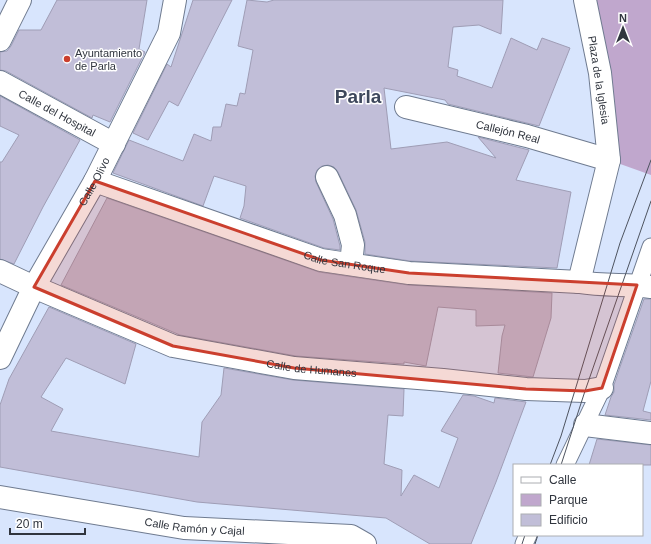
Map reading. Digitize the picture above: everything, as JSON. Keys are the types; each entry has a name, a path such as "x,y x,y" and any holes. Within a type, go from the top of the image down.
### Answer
{"street":[{"path":"0,40 20,0"},
{"name":"Calle Olivo","path":"0,358 34,288 95,181 169,33 175,0"},
{"name":"Plaza de la Iglesia","path":"579,282 609,160 600,74 585,0"},
{"name":"Calle del Hospital","path":"0,82 114,144"},
{"name":"Callejón Real","path":"406,107 520,134 609,160"},
{"path":"327,177 345,215 353,245 352,264"},
{"name":"Calle San Roque","path":"95,181 321,260 409,273 579,282 595,285 644,286"},
{"path":"566,464 602,388 644,286 651,247"},
{"name":"Calle de Humanes","path":"0,271 34,288 173,346 287,367 526,389 585,391 602,388"},
{"path":"585,425 651,433"},
{"name":"Calle Ramón y Cajal","path":"0,497 179,536 354,541"}],"highlighted area":[{"path":"95,181 321,260 409,273 637,285 602,388 585,391 526,389 294,368 173,346 34,287"}],"green space":[{"path":"585,0 651,0 651,175 609,160"}],"building":[{"name":"Ayuntamiento de Parla","path":"57,0 147,0 139,49 145,52 110,122 93,115 92,118 6,71 0,70 0,52 7,51 19,30 41,30"},
{"path":"193,0 232,0 178,106 169,101 148,140 133,133 167,64 171,67"},
{"path":"247,0 267,2 274,0 503,0 501,34 479,25 453,27 448,67 458,70 457,76 492,88 511,38 537,50 542,38 570,48 539,126 448,104 445,100 384,88 391,149 447,142 496,158 478,137 529,150 516,180 571,192 557,268 410,261 365,254 365,242 356,210 338,172 334,167 328,165 322,166 317,170 315,176 316,182 333,219 340,250 324,248 240,218 244,206 246,186 214,176 203,206 113,173 129,140 183,161 194,134 211,141 213,127 221,127 226,104 237,106 240,93 245,94 253,50 238,46"},
{"path":"0,96 80,140 14,264 0,259 0,162 2,162 19,135 0,126"},
{"path":"107,198 319,272 408,285 552,293 551,318 533,377 498,373 502,336 505,325 476,326 476,310 438,307 426,366 404,362 404,364 296,356 180,335 61,285"},
{"path":"644,299 651,299 651,381 643,411 651,413 651,420 605,415 614,392 614,385"},
{"path":"49,307 136,344 125,384 66,358 41,397 63,409 51,431 199,457 202,422 221,395 224,368 293,380 404,389 403,416 388,415 384,464 402,470 401,496 414,475 439,488 458,438 441,431 463,395 474,396 494,403 495,398 526,402 471,544 430,544 386,518 197,502 0,467 0,405 9,379"},
{"path":"597,439 651,445 651,465 589,464"}],"tram line":[{"path":"550,464 561,436 620,243 651,160"},
{"path":"561,464 651,201"},
{"path":"522,544 525,536"},
{"path":"535,544 538,536"}],"place":[{"name":"Ayuntamiento de Parla","path":"67,59"}],"district":[{"name":"Parla","path":"358,96"}]}
